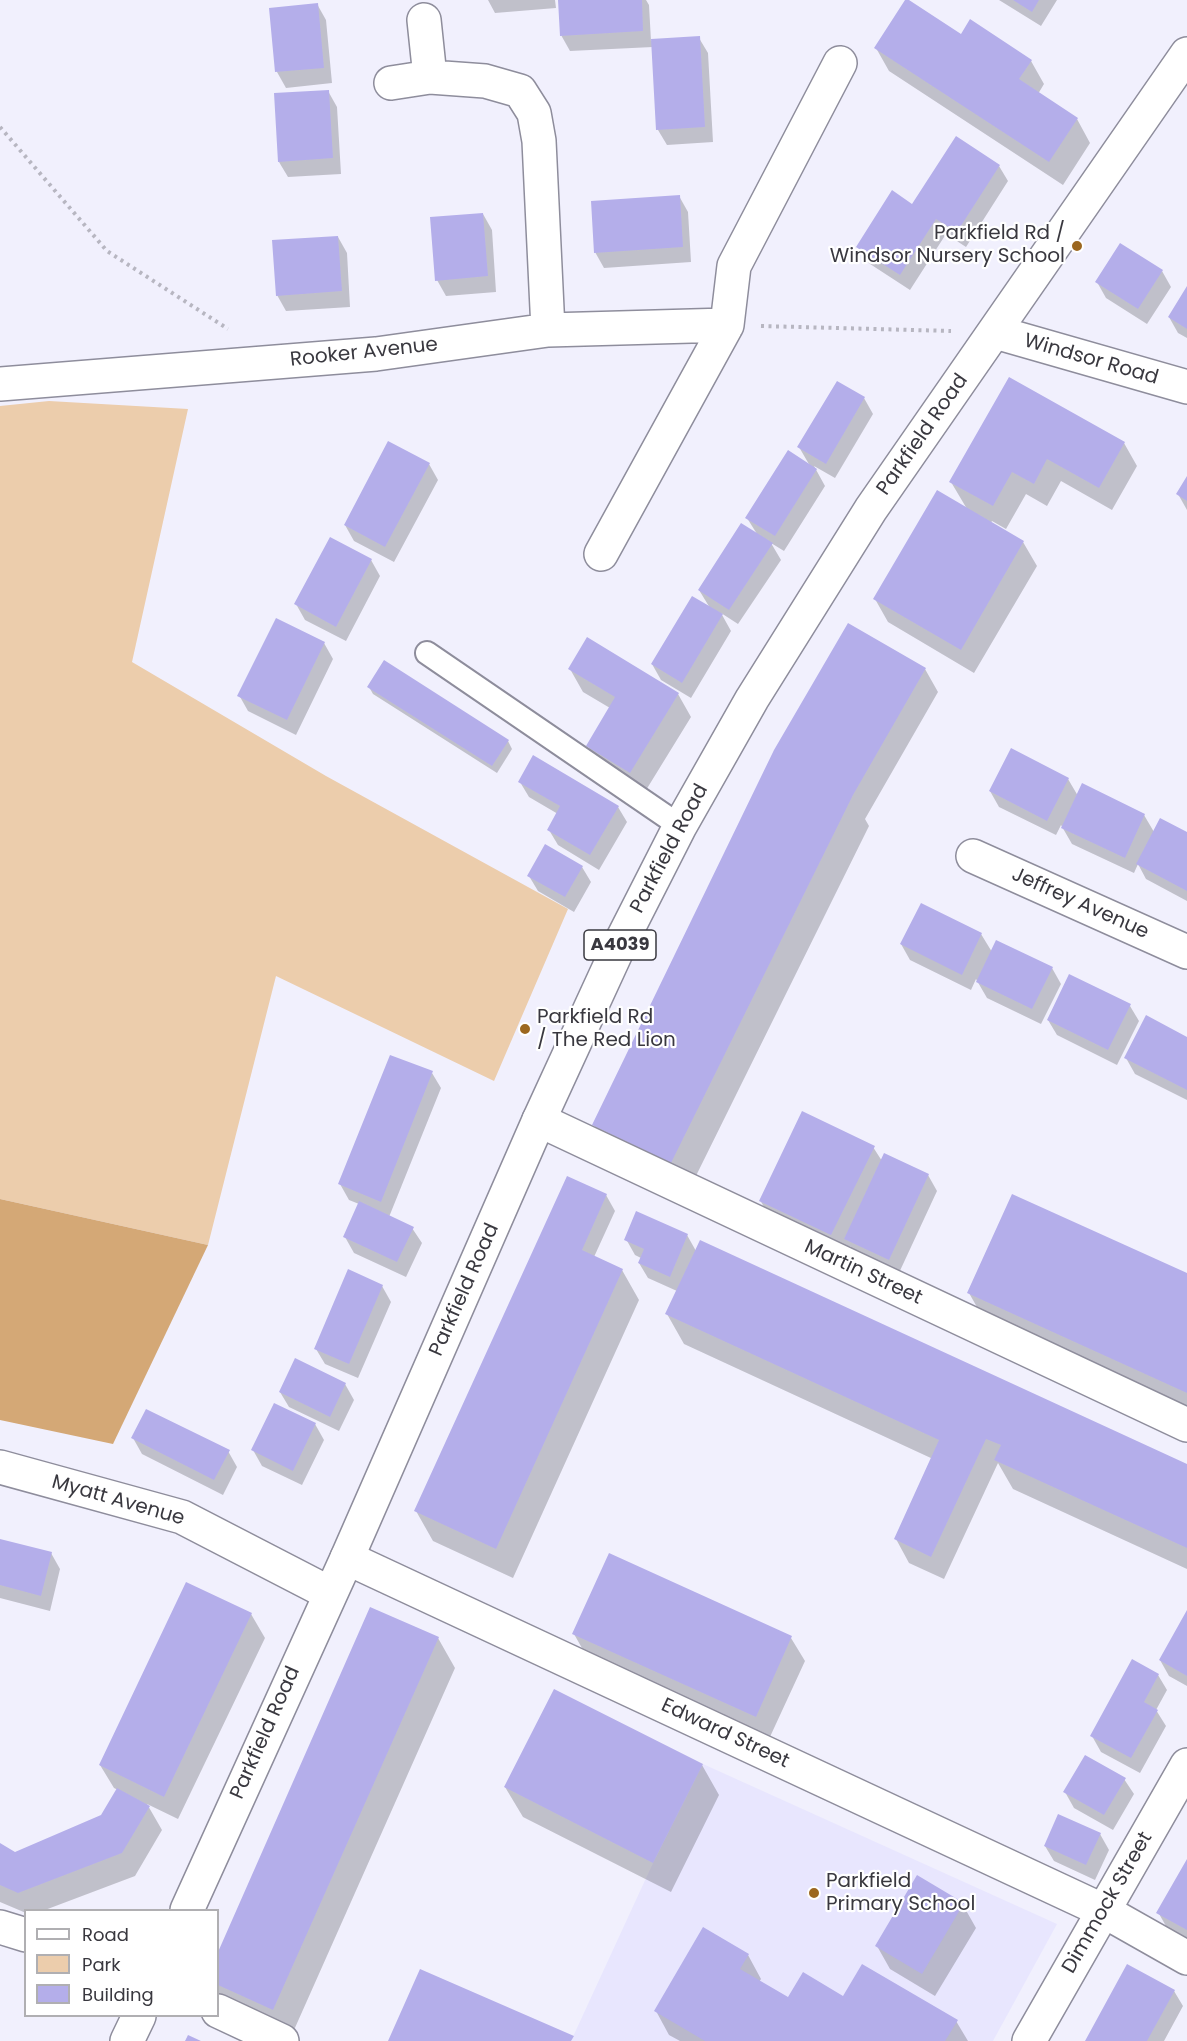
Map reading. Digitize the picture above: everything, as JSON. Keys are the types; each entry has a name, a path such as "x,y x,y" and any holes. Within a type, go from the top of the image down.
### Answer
{"street":[{"path":"424,20 430,77"},
{"name":"Parkfield Road","path":"188,1909 347,1557 539,1120 620,944 680,826 752,699 872,508 1187,54"},
{"path":"601,554 727,325 734,266 840,63"},
{"path":"391,83 430,77 485,81 520,91 534,112 539,141 548,330"},
{"name":"Rooker Avenue","path":"0,384 376,354 548,330 727,325"},
{"name":"Windsor Road","path":"994,332 1187,387"},
{"name":"Jeffrey Avenue","path":"973,856 1187,952"},
{"name":"Martin Street","path":"539,1120 1187,1425"},
{"name":"Myatt Avenue","path":"0,1467 182,1517 329,1593"},
{"name":"Edward Street","path":"347,1557 1104,1911 1187,1958"},
{"name":"Dimmock Street","path":"1029,2041 1187,1765"},
{"path":"0,1927 24,1934"},
{"path":"219,2011 282,2041"},
{"path":"127,2041 139,2017"}],"lane":[{"path":"427,653 680,826"}],"path":[{"path":"0,127 107,251 231,331"},
{"path":"727,325 994,332"}],"shaded area":[{"path":"0,1199 208,1245 113,1444 0,1420"},
{"name":"Parkfield Primary School","path":"703,1764 1057,1924 993,2041 571,2041 653,1863"}],"green space":[{"path":"49,401 188,409 132,662 326,776 568,909 494,1081 276,976 208,1245 0,1199 0,406"}],"building":[{"path":"558,0 642,0 643,31 560,36"},
{"path":"905,0 909,0 961,34 970,19 1032,60 1019,79 1078,118 1049,162 874,48"},
{"path":"1013,0 1039,0 1032,12"},
{"path":"318,3 324,68 275,72 269,8"},
{"path":"700,36 705,127 656,130 651,39"},
{"path":"329,90 333,158 278,162 274,93"},
{"path":"956,136 1000,165 957,232 936,219 900,275 856,247 892,190 912,204"},
{"path":"680,195 683,247 594,253 591,201"},
{"path":"483,213 488,276 435,281 430,217"},
{"path":"338,236 342,291 276,296 272,240"},
{"path":"1120,243 1163,270 1138,309 1095,282"},
{"path":"1187,286 1187,329 1168,317"},
{"path":"1009,377 1125,442 1099,488 1047,459 1034,484 1012,472 993,506 949,482"},
{"path":"837,381 865,397 826,464 797,447"},
{"path":"388,441 430,463 385,547 344,525"},
{"path":"788,450 817,469 775,536 745,518"},
{"path":"1187,476 1187,501 1176,494"},
{"path":"937,490 1024,541 961,650 873,599"},
{"path":"741,523 773,543 729,610 698,590"},
{"path":"330,537 372,559 336,627 294,604"},
{"path":"692,596 723,614 682,683 651,664"},
{"path":"276,618 325,642 287,720 237,696"},
{"path":"848,623 926,668 853,795 671,1163 592,1125 774,750"},
{"path":"587,637 679,693 630,773 586,746 615,697 568,669"},
{"path":"384,660 509,740 492,766 367,687"},
{"path":"1011,748 1069,778 1047,821 989,791"},
{"path":"533,755 619,806 590,855 547,830 560,806 518,782"},
{"path":"1082,783 1145,814 1125,858 1061,828"},
{"path":"1160,818 1187,832 1187,891 1136,864"},
{"path":"545,844 583,866 565,897 527,876"},
{"path":"921,903 982,933 962,975 900,944"},
{"path":"996,940 1053,967 1032,1009 976,982"},
{"path":"1069,974 1131,1004 1108,1050 1047,1020"},
{"path":"1146,1015 1187,1037 1187,1090 1124,1058"},
{"path":"390,1055 433,1071 381,1202 338,1184"},
{"path":"802,1111 875,1146 831,1235 759,1201"},
{"path":"884,1153 929,1174 889,1260 844,1239"},
{"path":"567,1176 607,1194 582,1250 623,1269 496,1549 414,1511"},
{"path":"1012,1194 1187,1273 1187,1393 967,1293"},
{"path":"359,1201 414,1227 397,1262 343,1237"},
{"path":"636,1211 688,1234 670,1277 638,1263 644,1249 624,1240"},
{"path":"700,1240 1187,1464 1187,1548 994,1460 1001,1445 986,1439 931,1557 894,1539 939,1440 665,1314"},
{"path":"348,1269 383,1285 349,1364 314,1349"},
{"path":"295,1358 346,1383 330,1417 279,1392"},
{"path":"274,1403 316,1423 293,1471 251,1450"},
{"path":"146,1409 230,1450 214,1480 131,1438"},
{"path":"0,1539 52,1552 41,1596 0,1585"},
{"path":"609,1553 792,1636 756,1717 572,1634"},
{"path":"186,1582 252,1613 164,1797 99,1765"},
{"path":"370,1607 439,1637 273,2010 219,1985 219,1950"},
{"path":"1187,1610 1187,1676 1159,1660"},
{"path":"1132,1659 1159,1674 1144,1702 1158,1710 1131,1758 1090,1736"},
{"path":"554,1689 703,1764 653,1863 504,1787"},
{"path":"1085,1755 1126,1778 1104,1815 1063,1792"},
{"path":"117,1788 150,1806 122,1853 18,1893 0,1885 0,1843 15,1852 101,1815"},
{"path":"1058,1814 1101,1833 1086,1865 1044,1846"},
{"path":"1187,1859 1187,1930 1156,1913"},
{"path":"917,1875 964,1903 922,1974 875,1946"},
{"path":"703,1927 749,1954 740,1969 788,1997 803,1972 843,1996 862,1964 958,2020 945,2041 705,2041 654,2011"},
{"path":"1127,1964 1175,1990 1147,2041 1085,2041"},
{"path":"420,1969 574,2036 571,2041 388,2041"},
{"path":"188,2035 201,2041 185,2041"}],"place":[{"name":"Parkfield Rd / Windsor Nursery School","path":"1077,246"},
{"name":"Parkfield Rd / The Red Lion","path":"525,1029"},
{"name":"Parkfield Primary School","path":"814,1893"}]}
